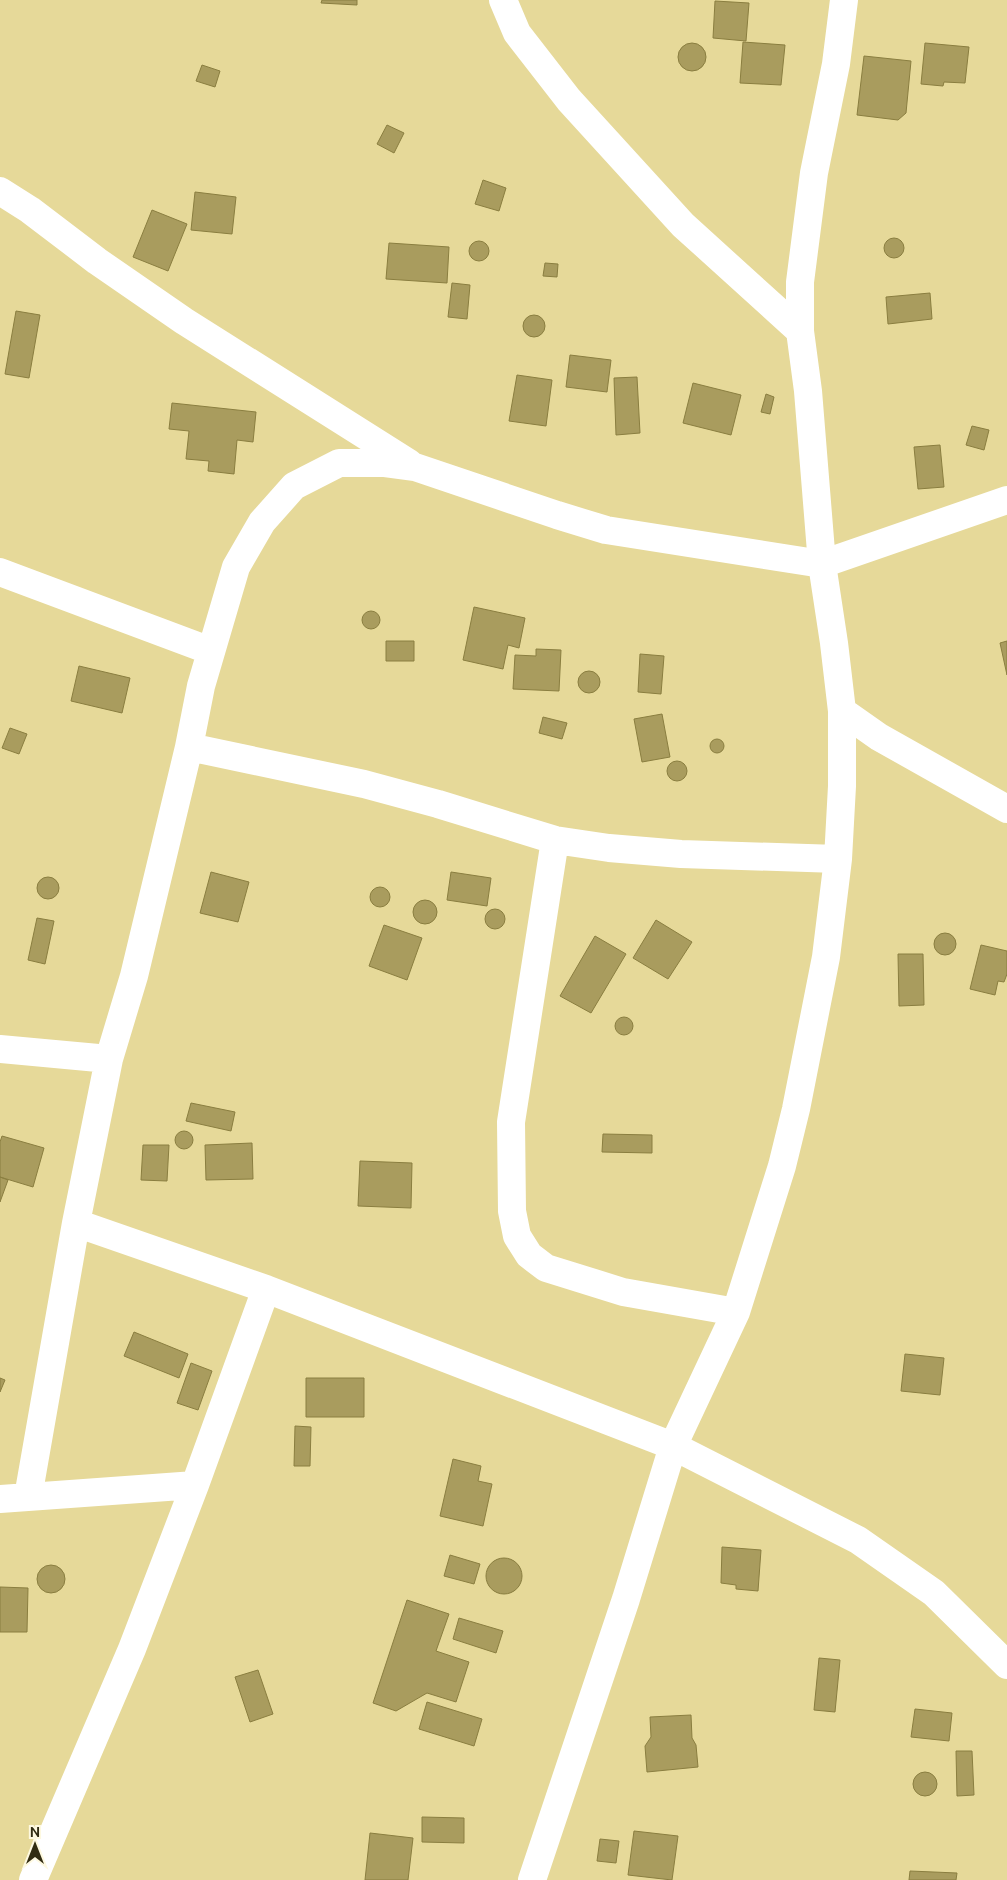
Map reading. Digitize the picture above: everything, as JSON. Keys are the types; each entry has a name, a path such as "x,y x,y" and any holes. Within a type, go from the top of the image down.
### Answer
{"street":[{"path":"503,0 517,33 569,100 683,225 800,331"},
{"path":"532,1880 626,1599 673,1446 736,1312 774,1192 796,1109 826,957 838,859 842,786 842,711 822,564 808,391 800,331 800,282 814,173 836,64 844,0"},
{"path":"0,191 30,210 97,261 184,321 415,467"},
{"path":"28,1497 76,1223 108,1059 134,976 189,747 201,686 236,566 262,522 294,486 340,463 384,463 415,467 548,513 606,530 822,564 1007,500"},
{"path":"0,572 211,651"},
{"path":"842,711 879,737 1007,809"},
{"path":"189,747 364,784 438,804 555,840 609,848 681,854 838,859"},
{"path":"555,840 511,1122 512,1211 517,1236 529,1254 546,1268 623,1292 736,1312"},
{"path":"0,1049 108,1059"},
{"path":"76,1223 266,1289 673,1446 858,1540 934,1593 1007,1665"},
{"path":"33,1880 132,1649 195,1485 266,1289"},
{"path":"0,1499 195,1485"}],"building":[{"path":"322,0 357,0 357,5 321,3"},
{"path":"715,1 749,3 746,41 713,38"},
{"path":"743,42 785,45 781,85 740,83"},
{"path":"692,43 702,47 706,57 702,67 692,71 682,67 678,57 682,47"},
{"path":"925,43 969,47 965,83 944,82 943,86 921,84"},
{"path":"864,56 911,61 906,113 898,120 857,115"},
{"path":"202,65 220,71 215,87 196,81"},
{"path":"387,125 404,133 394,153 377,144"},
{"path":"483,180 506,188 499,211 475,204"},
{"path":"195,192 236,197 232,234 191,230"},
{"path":"152,210 187,224 168,271 133,257"},
{"path":"890,238 898,238 904,244 904,252 898,258 890,258 884,252 884,244"},
{"path":"479,241 486,244 489,251 486,258 479,261 472,258 469,251 472,244"},
{"path":"389,243 449,247 447,283 386,279"},
{"path":"545,263 558,264 557,277 543,276"},
{"path":"452,283 470,285 467,319 448,317"},
{"path":"930,293 932,319 888,324 886,297"},
{"path":"16,311 40,315 29,378 5,374"},
{"path":"534,315 542,318 545,326 542,334 534,337 526,334 523,326 526,318"},
{"path":"570,355 611,360 607,392 566,387"},
{"path":"517,375 552,380 546,426 509,421"},
{"path":"637,377 640,433 616,435 614,378"},
{"path":"693,383 741,395 731,435 683,423"},
{"path":"766,394 774,397 770,414 761,412"},
{"path":"172,403 256,412 253,442 237,440 234,474 208,471 209,461 186,459 189,431 169,429"},
{"path":"972,426 989,430 984,450 966,445"},
{"path":"940,445 944,487 918,489 914,447"},
{"path":"474,607 525,618 519,648 508,645 503,669 463,660"},
{"path":"367,611 375,611 380,616 378,627 367,629 362,624 362,616"},
{"path":"386,641 414,641 414,661 386,661"},
{"path":"1007,641 1007,675 1000,643"},
{"path":"536,649 561,650 559,691 513,689 515,655 536,656"},
{"path":"640,654 664,656 661,694 638,692"},
{"path":"79,666 130,678 122,713 71,701"},
{"path":"585,671 593,671 600,678 600,686 593,693 585,693 578,686 578,678"},
{"path":"662,714 670,757 642,762 634,719"},
{"path":"543,717 567,723 562,739 539,733"},
{"path":"10,728 27,734 19,754 2,748"},
{"path":"717,739 722,741 724,746 722,751 717,753 712,751 710,746 712,741"},
{"path":"677,761 684,764 687,771 684,778 677,781 670,778 667,771 670,764"},
{"path":"211,872 249,882 238,922 200,913"},
{"path":"451,872 491,878 487,906 447,900"},
{"path":"48,877 56,880 59,888 56,896 48,899 40,896 37,888 40,880"},
{"path":"376,887 384,887 390,893 390,901 384,907 376,907 370,901 370,893"},
{"path":"425,900 434,903 437,912 434,921 425,924 416,921 413,912 416,903"},
{"path":"495,909 502,912 505,919 502,926 495,929 488,926 485,919 488,912"},
{"path":"37,918 54,921 45,964 28,960"},
{"path":"656,920 692,942 668,979 633,958"},
{"path":"384,925 422,938 407,980 369,966"},
{"path":"945,933 955,940 956,944 949,954 945,955 935,948 934,944 941,934"},
{"path":"595,936 626,954 591,1013 560,996"},
{"path":"981,945 1007,951 1007,974 1004,982 998,981 995,995 970,989"},
{"path":"898,954 923,954 924,1005 899,1006"},
{"path":"624,1017 630,1020 633,1026 630,1032 624,1035 618,1032 615,1026 618,1020"},
{"path":"191,1103 235,1112 231,1131 186,1121"},
{"path":"184,1131 190,1134 193,1140 190,1146 184,1149 178,1146 175,1140 178,1134"},
{"path":"603,1134 652,1135 652,1153 602,1152"},
{"path":"2,1136 44,1148 33,1187 0,1177 0,1142"},
{"path":"252,1143 253,1179 206,1180 205,1145"},
{"path":"143,1145 169,1145 167,1181 141,1180"},
{"path":"360,1161 412,1163 411,1208 358,1206"},
{"path":"0,1177 8,1180 0,1202"},
{"path":"134,1332 188,1354 179,1378 124,1356"},
{"path":"905,1354 944,1358 940,1395 901,1391"},
{"path":"191,1363 212,1371 198,1410 177,1403"},
{"path":"0,1378 5,1380 0,1392"},
{"path":"306,1378 364,1378 364,1417 306,1417"},
{"path":"295,1426 311,1427 310,1466 294,1466"},
{"path":"453,1459 481,1466 478,1481 492,1484 483,1526 440,1516"},
{"path":"722,1547 761,1550 758,1591 736,1589 736,1585 721,1583"},
{"path":"450,1555 480,1564 474,1584 444,1576"},
{"path":"504,1558 511,1559 517,1563 521,1569 521,1583 517,1589 511,1593 504,1594 497,1593 491,1589 487,1583 486,1576 487,1569 491,1563 497,1559"},
{"path":"51,1565 61,1569 65,1579 61,1589 51,1593 41,1589 37,1579 41,1569"},
{"path":"0,1587 28,1588 27,1632 0,1632"},
{"path":"407,1600 449,1614 436,1651 469,1662 456,1702 427,1693 396,1711 373,1703"},
{"path":"459,1618 503,1631 496,1653 453,1639"},
{"path":"819,1658 840,1660 835,1712 814,1710"},
{"path":"258,1670 273,1714 250,1722 235,1677"},
{"path":"427,1702 482,1719 474,1746 419,1729"},
{"path":"915,1709 952,1713 949,1741 911,1737"},
{"path":"691,1715 692,1738 696,1745 698,1767 647,1772 645,1746 651,1737 650,1717"},
{"path":"956,1751 972,1751 974,1795 957,1796"},
{"path":"925,1772 933,1776 937,1784 933,1792 925,1796 917,1792 913,1784 917,1776"},
{"path":"422,1817 464,1818 464,1843 422,1842"},
{"path":"634,1831 678,1836 672,1880 628,1875"},
{"path":"370,1833 413,1838 408,1880 365,1880"},
{"path":"600,1839 619,1841 616,1863 597,1861"},
{"path":"910,1871 957,1873 956,1880 909,1880"}]}
